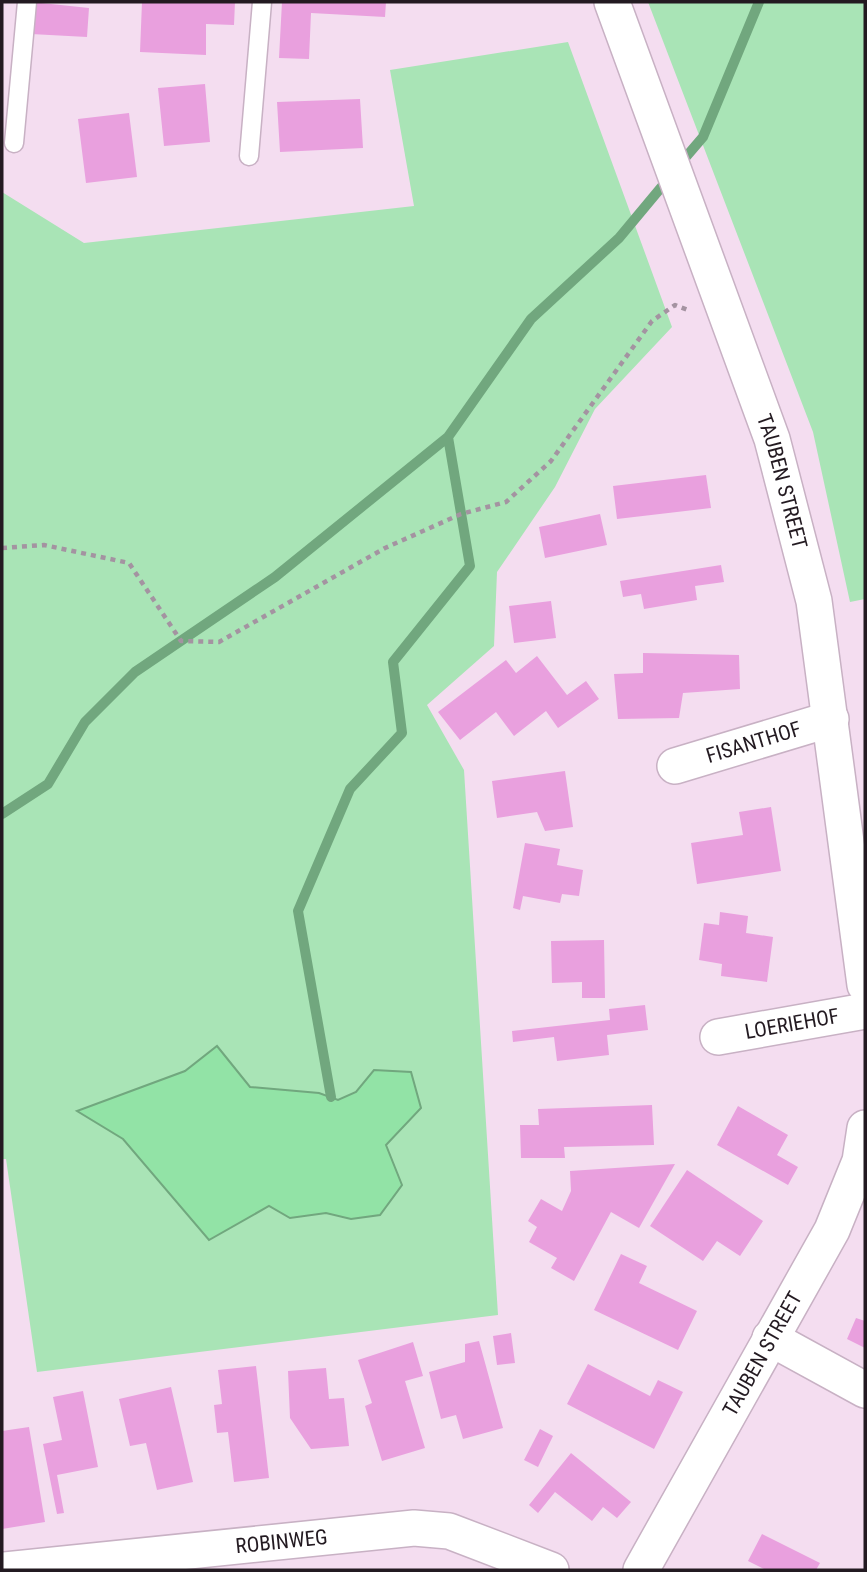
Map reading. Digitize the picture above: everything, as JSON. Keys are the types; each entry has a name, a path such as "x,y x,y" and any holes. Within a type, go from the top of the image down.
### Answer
{"street":[{"name":"TAUBEN STREET","path":"612,2 772,439 814,601 865,985"},
{"name":"FISANTHOF","path":"675,765 831,719"},
{"name":"LOERIEHOF","path":"718,1037 865,1012"},
{"name":"TAUBEN STREET","path":"641,1570 832,1230 860,1161 865,1128"},
{"path":"770,1338 865,1390"},
{"name":"ROBINWEG","path":"5,1570 69,1566 414,1528 449,1531 551,1570"}],"lane":[{"path":"14,143 27,2"},
{"path":"249,156 262,2"}],"path":[{"path":"2,548 44,545 129,563 181,640 219,642 385,548 461,514 506,502 551,461 638,338 653,321 675,305 729,325"}],"shaded area":[{"path":"648,2 865,2 865,599 850,602 813,432"},
{"path":"568,42 672,327 595,409 555,487 497,572 494,646 427,705 464,770 498,1315 37,1372 6,1159 2,1159 2,192 84,243 414,206 390,70"},
{"path":"217,1046 250,1087 319,1093 338,1100 356,1092 374,1070 411,1072 421,1108 386,1145 402,1185 380,1215 351,1219 326,1213 290,1218 269,1206 209,1240 123,1139 77,1111 185,1071"}],"building":[{"path":"32,2 89,8 87,37 31,34"},
{"path":"142,2 235,2 234,25 206,24 206,55 140,52"},
{"path":"282,2 386,2 385,17 311,13 309,59 279,58"},
{"path":"205,84 210,142 164,146 158,88"},
{"path":"360,99 363,148 280,152 277,102"},
{"path":"129,113 137,177 86,183 78,119"},
{"path":"706,475 711,508 617,519 613,486"},
{"path":"600,514 607,545 545,558 539,527"},
{"path":"721,565 724,582 695,586 697,600 644,609 641,594 623,597 620,581"},
{"path":"551,601 556,638 514,643 509,606"},
{"path":"643,653 739,655 740,689 683,693 679,718 618,719 614,674 643,673"},
{"path":"537,656 567,695 586,681 599,699 558,728 546,711 514,736 496,712 460,740 438,712 506,660 516,673"},
{"path":"565,771 573,827 545,831 537,812 497,818 492,781"},
{"path":"771,807 781,871 697,884 691,843 743,835 739,812"},
{"path":"525,843 560,849 557,865 583,870 579,896 562,894 560,903 523,896 520,910 513,908"},
{"path":"720,912 748,916 746,933 773,937 767,982 721,976 722,964 699,960 704,923 719,925"},
{"path":"604,940 605,998 582,998 582,982 552,983 551,941"},
{"path":"645,1005 648,1030 607,1035 609,1055 557,1061 554,1037 513,1042 512,1031 610,1020 609,1009"},
{"path":"652,1105 654,1145 564,1147 565,1158 521,1158 520,1125 539,1125 538,1109"},
{"path":"738,1106 788,1135 777,1155 798,1167 788,1185 717,1145"},
{"path":"675,1164 639,1228 611,1212 574,1281 551,1268 557,1258 529,1242 537,1227 528,1221 541,1199 562,1211 571,1191 570,1171"},
{"path":"687,1170 763,1221 740,1256 717,1241 703,1261 650,1226"},
{"path":"621,1254 647,1266 639,1283 697,1311 678,1350 594,1310"},
{"path":"856,1318 865,1321 865,1348 847,1339"},
{"path":"511,1333 515,1363 497,1365 493,1336"},
{"path":"479,1341 503,1428 463,1439 456,1415 441,1419 429,1372 465,1362 465,1344"},
{"path":"413,1342 423,1376 405,1381 425,1448 382,1461 365,1406 372,1403 358,1360"},
{"path":"588,1364 650,1396 658,1380 683,1392 654,1449 567,1404"},
{"path":"256,1366 269,1478 234,1482 228,1432 217,1433 214,1405 222,1404 218,1370"},
{"path":"326,1368 329,1399 344,1398 349,1446 311,1449 290,1418 288,1371"},
{"path":"171,1387 193,1482 157,1490 146,1443 130,1446 119,1399"},
{"path":"83,1391 98,1467 57,1475 64,1513 57,1514 43,1444 62,1440 53,1397"},
{"path":"29,1427 45,1522 2,1529 2,1431"},
{"path":"540,1429 553,1436 538,1467 524,1460"},
{"path":"571,1453 631,1502 617,1518 603,1507 592,1521 555,1492 538,1513 529,1505"},
{"path":"762,1534 820,1563 816,1570 766,1570 748,1561"}],"waterway":[{"path":"679,165 703,137 759,2"},
{"path":"2,814 48,784 85,722 135,672 275,577 448,437 531,319 619,238 669,178"},
{"path":"331,1097 298,911 350,789 402,733 393,662 470,566 448,437"}]}
